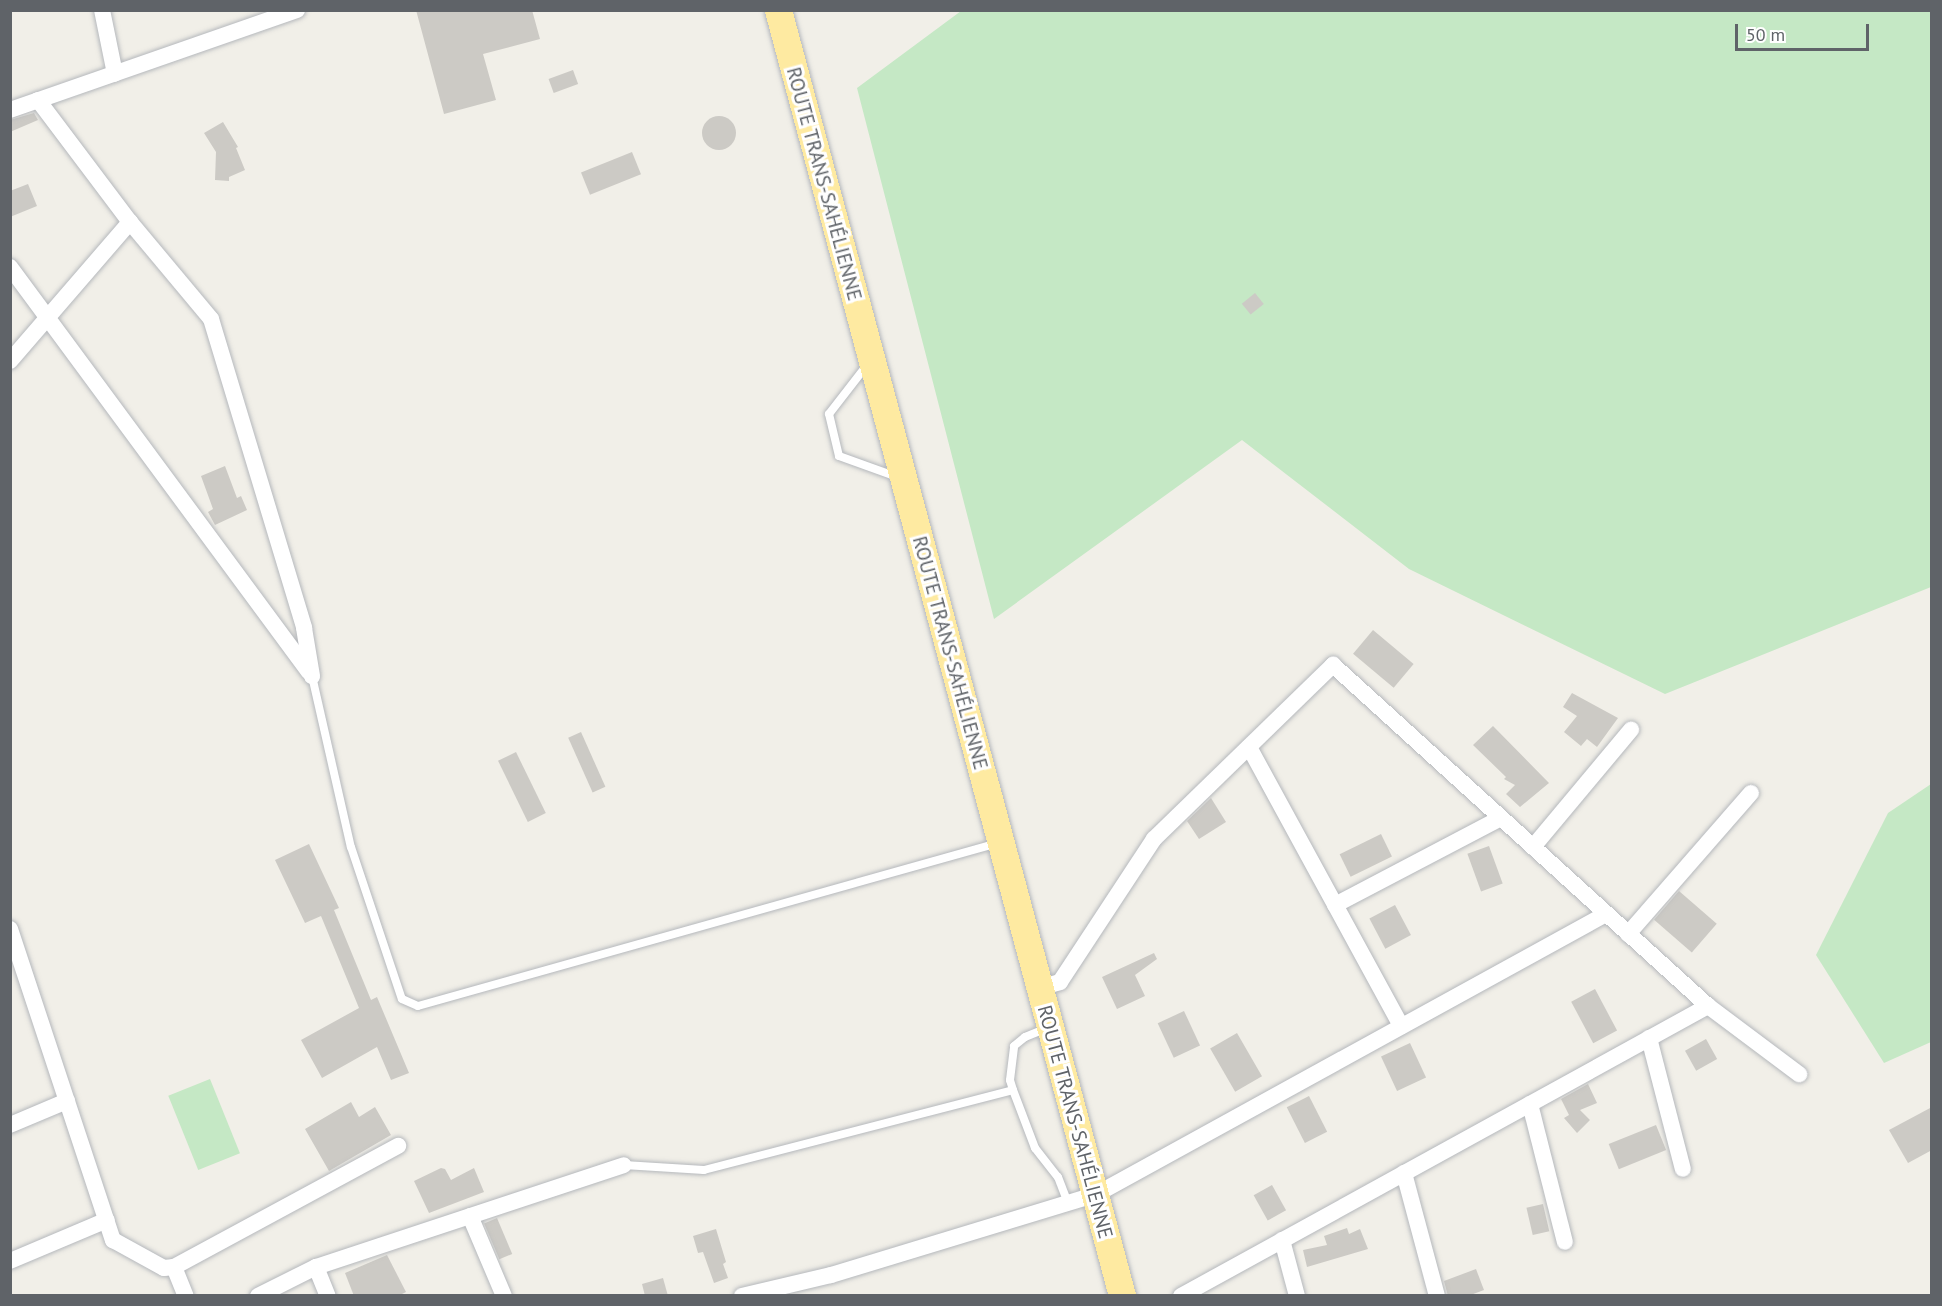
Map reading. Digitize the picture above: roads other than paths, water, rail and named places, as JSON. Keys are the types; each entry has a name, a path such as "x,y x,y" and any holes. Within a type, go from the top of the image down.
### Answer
{"highway":[{"name":"ROUTE TRANS-SAHÉLIENNE","path":"778,10 1122,1296"}],"street":[{"path":"102,10 115,74"},
{"path":"10,110 297,10"},
{"path":"38,100 130,222 211,319 304,628 312,676"},
{"path":"10,361 130,222"},
{"path":"10,267 312,676"},
{"path":"1039,988 1060,982 1154,839 1333,665 1708,1006 1800,1074"},
{"path":"1533,847 1630,730"},
{"path":"1249,747 1401,1026"},
{"path":"1628,934 1751,793"},
{"path":"1335,905 1501,818"},
{"path":"742,1296 831,1275 1095,1195 1606,914"},
{"path":"10,929 14,954 68,1101 113,1240 164,1268 174,1267 398,1146"},
{"path":"1181,1296 1708,1006"},
{"path":"1649,1038 1683,1169"},
{"path":"10,1125 68,1101"},
{"path":"1530,1104 1565,1242"},
{"path":"258,1296 316,1267 624,1165"},
{"path":"1404,1173 1437,1296"},
{"path":"470,1216 504,1296"},
{"path":"10,1261 107,1220"},
{"path":"1282,1240 1297,1296"},
{"path":"174,1267 186,1296"},
{"path":"316,1267 328,1296"}],"lane":[{"path":"871,360 829,414 839,456 903,479"},
{"path":"312,676 351,847 402,999 418,1006 1000,842"},
{"path":"1050,1027 1025,1037 1014,1046 1010,1080 1035,1148 1058,1177 1068,1203"},
{"path":"624,1165 704,1170 1012,1090"}]}
